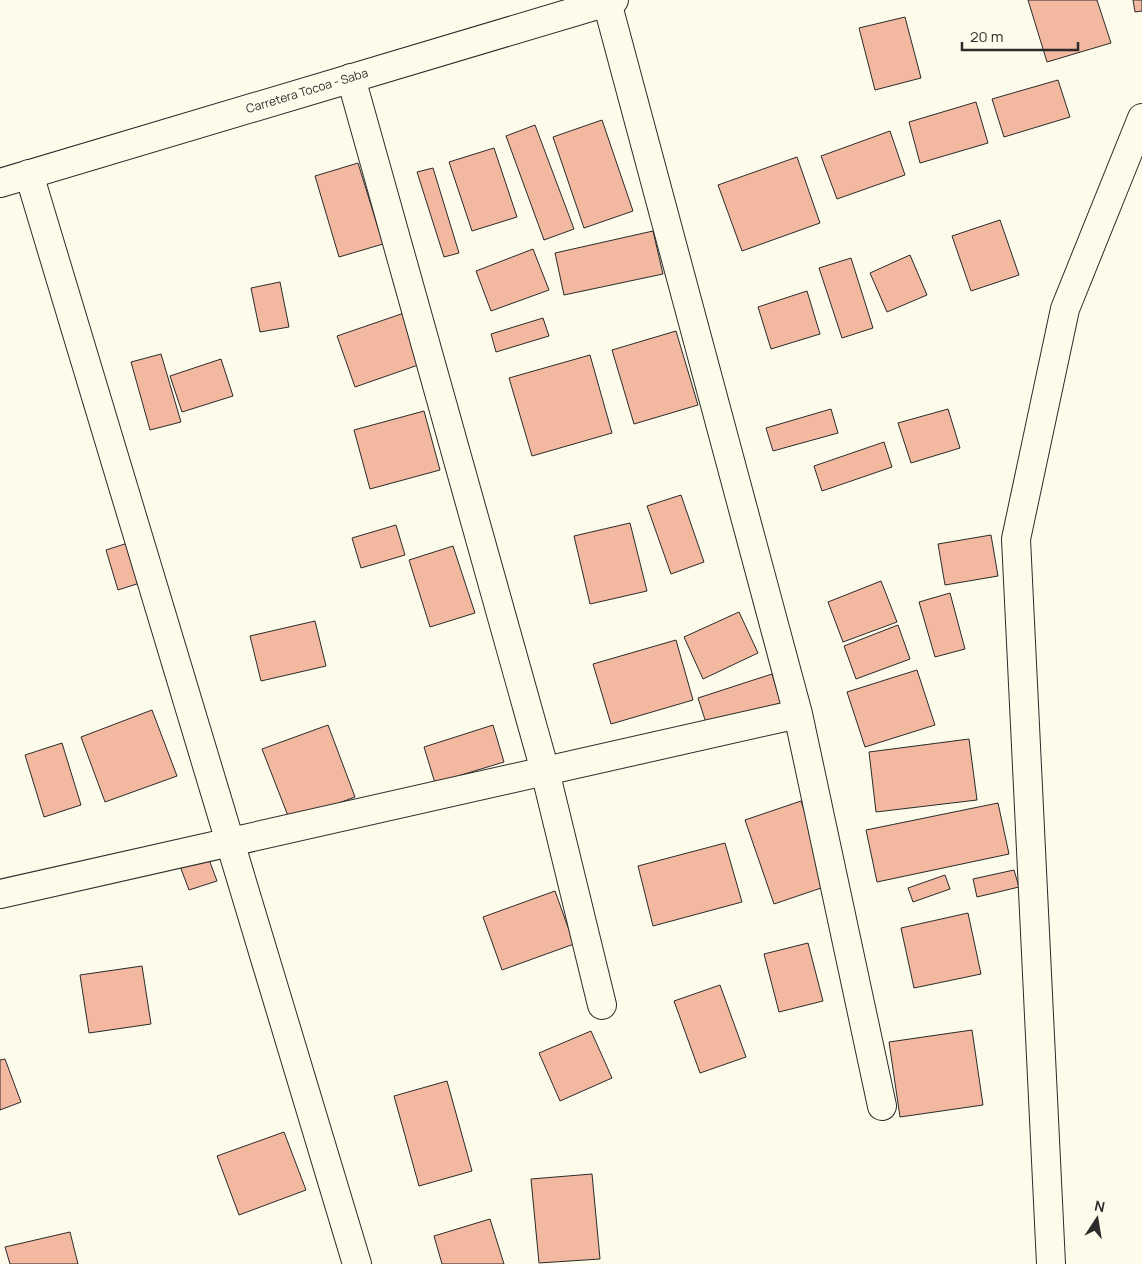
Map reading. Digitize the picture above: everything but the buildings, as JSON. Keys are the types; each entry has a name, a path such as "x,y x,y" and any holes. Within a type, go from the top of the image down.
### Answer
{"street":[{"name":"Carretera Tocoa - Saba","path":"0,183 610,1"},
{"path":"610,1 798,714 882,1106"},
{"path":"351,78 545,771 602,1005"},
{"path":"1051,1264 1016,539 1065,309 1142,118"},
{"path":"29,174 357,1264"},
{"path":"0,894 798,714"}]}
